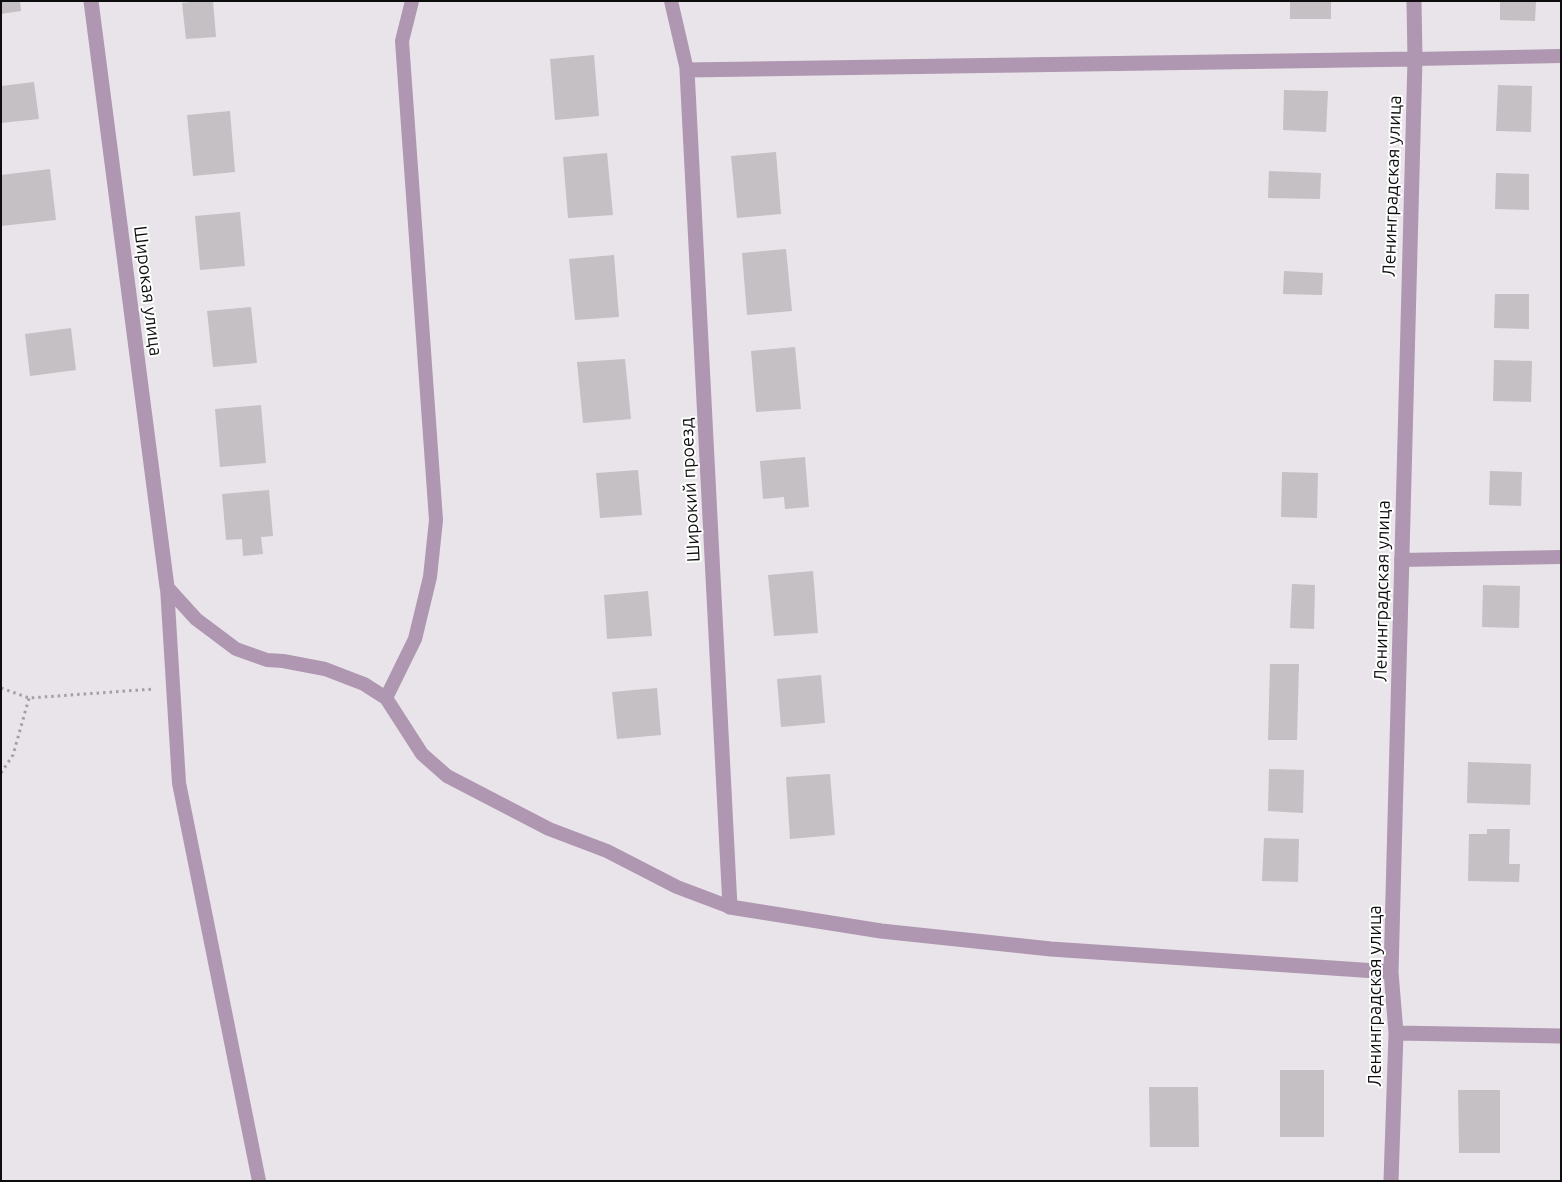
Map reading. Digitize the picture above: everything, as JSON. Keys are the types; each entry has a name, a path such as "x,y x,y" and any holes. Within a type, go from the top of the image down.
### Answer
{"street":[{"name":"Широкая улица","path":"91,1 167,587"},
{"name":"Ленинградская улица","path":"1391,1181 1396,1033 1391,972 1414,1"},
{"path":"687,70 1414,59"},
{"name":"Широкий проезд","path":"687,70 730,907"},
{"path":"730,907 881,931 1051,949 1391,972"},
{"path":"1396,1033 1561,1036"}],"lane":[{"path":"386,698 415,639 430,577 436,520 402,41 412,1"},
{"path":"671,1 687,70"},
{"path":"1414,59 1561,56"},
{"path":"1402,560 1561,557"},
{"path":"167,587 179,783 259,1181"},
{"path":"167,587 196,620 236,649 267,660 325,669 364,684 386,698 422,754 447,776 550,829 607,851 677,887 730,907"}],"path":[{"path":"1,688 29,698 173,688"},
{"path":"1,773 13,755 29,698"}],"building":[{"path":"1,1 20,1 21,11 1,14"},
{"path":"213,1 216,37 186,39 182,3"},
{"path":"1290,1 1331,1 1331,19 1290,19"},
{"path":"1500,1 1536,1 1535,21 1500,20"},
{"path":"594,55 599,116 555,120 550,59"},
{"path":"34,82 39,119 1,123 1,86"},
{"path":"1498,85 1532,86 1531,132 1496,131"},
{"path":"1284,90 1328,91 1326,132 1283,130"},
{"path":"230,111 235,172 193,176 187,115"},
{"path":"776,152 781,214 737,218 731,156"},
{"path":"607,153 613,215 568,218 563,157"},
{"path":"50,169 56,220 1,226 1,175"},
{"path":"1269,171 1321,173 1320,199 1268,198"},
{"path":"1496,173 1529,174 1529,210 1495,209"},
{"path":"240,212 245,266 200,270 195,216"},
{"path":"786,249 792,311 747,315 742,253"},
{"path":"614,255 619,317 575,320 569,259"},
{"path":"1284,271 1323,273 1322,295 1283,294"},
{"path":"1495,294 1529,294 1529,329 1494,328"},
{"path":"251,307 257,363 213,367 207,311"},
{"path":"71,328 76,370 30,376 25,334"},
{"path":"795,347 801,409 756,412 751,351"},
{"path":"625,359 631,419 583,423 577,362"},
{"path":"1494,360 1532,361 1531,402 1493,401"},
{"path":"261,405 266,463 220,467 215,409"},
{"path":"805,457 809,507 785,509 784,497 763,499 760,461"},
{"path":"638,470 642,515 600,518 596,473"},
{"path":"1490,471 1522,472 1521,506 1489,505"},
{"path":"1282,472 1318,473 1317,518 1281,517"},
{"path":"269,490 273,536 261,537 263,554 243,556 242,539 226,540 222,494"},
{"path":"813,571 818,633 774,636 768,575"},
{"path":"1292,584 1315,585 1314,629 1290,628"},
{"path":"1483,585 1520,586 1519,628 1482,627"},
{"path":"648,591 652,636 607,639 604,595"},
{"path":"1270,664 1299,664 1297,740 1268,740"},
{"path":"821,675 825,723 781,727 777,679"},
{"path":"657,688 661,735 617,739 612,692"},
{"path":"1468,762 1531,764 1530,805 1467,803"},
{"path":"1269,769 1304,770 1303,813 1268,811"},
{"path":"830,774 835,835 790,839 786,777"},
{"path":"1487,829 1510,829 1509,864 1520,864 1519,882 1468,881 1469,834 1487,834"},
{"path":"1264,838 1299,839 1298,882 1262,881"},
{"path":"1280,1070 1324,1070 1324,1137 1280,1137"},
{"path":"1149,1087 1198,1087 1199,1147 1150,1147"},
{"path":"1458,1090 1500,1090 1500,1153 1459,1153"}]}
